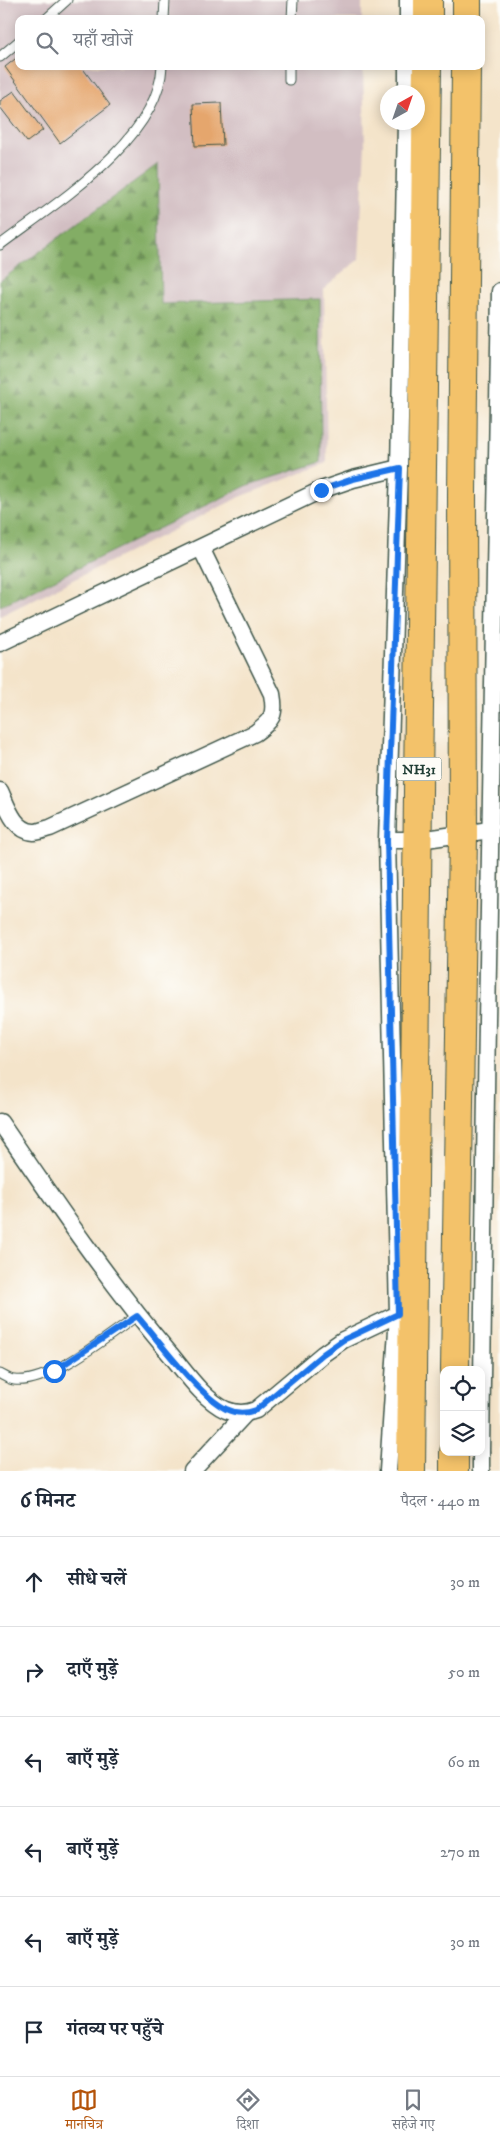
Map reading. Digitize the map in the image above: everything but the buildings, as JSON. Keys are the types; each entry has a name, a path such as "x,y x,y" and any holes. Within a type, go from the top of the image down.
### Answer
{"highway":[{"path":"428,0 428,15"},
{"path":"467,0 467,15"},
{"name":"NH31","path":"412,1471 419,840 420,485 427,70"},
{"name":"NH31","path":"455,1366 462,835 462,464 466,70"},
{"path":"454,1456 454,1471"}],"street":[{"path":"408,0 408,15"},
{"path":"407,70 407,85"},
{"path":"388,1471 398,1314 387,840 400,468 406,130"},
{"path":"482,1411 495,827 500,291"},
{"path":"0,643 321,490 353,479 400,468"},
{"path":"0,791 11,814 20,827 34,832 50,828 255,733 270,722 275,710 272,694 201,548"},
{"path":"387,840 419,840 462,835 495,827"},
{"path":"0,1122 63,1214 137,1316 209,1398 225,1409 235,1413 246,1413 256,1410 323,1354 343,1340 398,1314"},
{"path":"192,1471 246,1413"},
{"path":"481,1456 481,1471"}],"lane":[{"path":"50,15 67,0"},
{"path":"164,15 165,0"},
{"path":"292,15 293,0"},
{"path":"0,56 15,44"},
{"path":"0,245 88,178 139,128 155,101 162,78 162,70"},
{"path":"289,80 290,70"},
{"path":"0,1374 13,1380 29,1379 54,1371 137,1316"}],"shaded area":[{"path":"0,0 362,0 362,15 15,15 15,70 363,70 365,145 359,259 324,289 327,463 240,497 0,616"}],"green space":[{"path":"158,164 161,304 320,299 321,462 248,485 0,606 0,281"}],"route":[{"path":"54,1371 137,1316 209,1398 225,1409 235,1413 246,1413 256,1410 323,1354 343,1340 356,1332 398,1314 387,840 400,468 353,479 321,490"}]}
